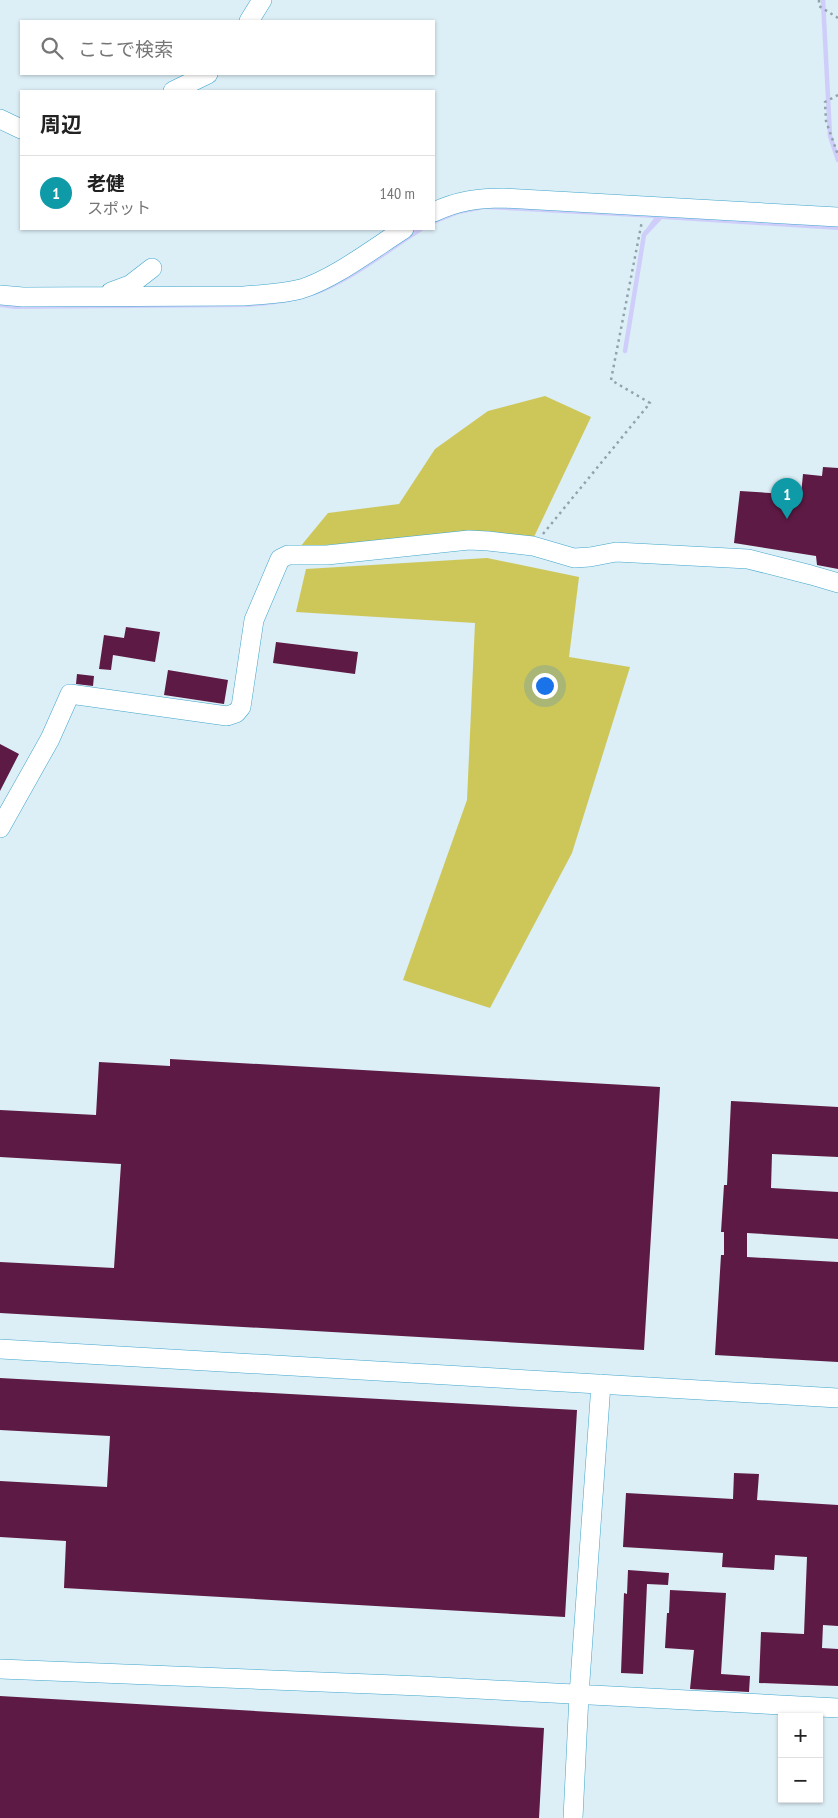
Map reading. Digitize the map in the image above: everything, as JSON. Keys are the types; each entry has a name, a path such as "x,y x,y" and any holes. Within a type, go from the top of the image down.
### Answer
{"street":[{"path":"250,20 262,0"},
{"path":"175,90 206,75"},
{"path":"0,119 20,129"},
{"path":"435,211 447,205 483,198 838,217"},
{"path":"0,295 23,297 244,296 281,293 301,289 321,281 402,230"},
{"path":"101,296 130,285 152,268"},
{"path":"0,828 50,739 70,694 227,716 236,713 241,707 254,620 280,559 288,555 328,555 468,540 533,546 574,558 616,552 748,559 838,584"},
{"path":"0,1348 838,1398"},
{"path":"573,1818 579,1694 602,1384"},
{"path":"0,1669 420,1686 838,1708"}],"path":[{"path":"819,0 819,6 838,18"},
{"path":"838,95 825,102 826,121 838,155"},
{"path":"533,546 650,403 611,380 644,207"}],"shaded area":[{"path":"545,396 591,417 533,539 468,534 300,547 328,513 399,504 435,449 488,411"},
{"path":"487,558 579,577 569,657 630,667 572,853 490,1008 403,980 467,800 475,623 296,612 306,569"}],"water":[{"path":"485,202 838,224 838,230 662,219 647,235 641,236 654,218 485,209 459,214 435,224 435,216"},
{"path":"408,230 424,230 370,266 326,291 288,302 248,307 15,309 0,307 0,299 279,297"}],"building":[{"path":"823,467 838,468 838,569 817,565 816,556 734,543 740,491 801,495 803,474 822,476"},
{"path":"126,627 160,632 155,662 113,655 111,670 99,669 104,635 124,638"},
{"path":"276,642 358,652 355,674 273,663"},
{"path":"168,670 228,680 224,704 164,695"},
{"path":"77,674 94,676 93,686 76,684"},
{"path":"0,744 19,754 0,791"},
{"path":"170,1059 660,1087 644,1350 0,1313 0,1262 114,1268 121,1164 0,1157 0,1110 96,1115 99,1062 170,1066"},
{"path":"731,1101 838,1107 838,1157 772,1154 771,1188 838,1192 838,1239 747,1233 747,1257 838,1262 838,1362 715,1355 721,1255 724,1255 724,1232 721,1232 724,1185 727,1185"},
{"path":"0,1378 577,1410 565,1617 64,1588 66,1541 0,1537 0,1481 107,1487 110,1436 0,1430"},
{"path":"734,1473 759,1474 757,1500 838,1505 838,1626 823,1625 822,1648 838,1649 838,1686 759,1683 761,1632 804,1634 807,1557 775,1555 774,1570 722,1567 723,1553 623,1547 626,1493 733,1499"},
{"path":"628,1570 669,1573 668,1585 647,1584 643,1674 621,1673 624,1593 627,1594"},
{"path":"670,1590 726,1593 721,1674 750,1676 749,1692 690,1689 694,1650 665,1648"},
{"path":"0,1696 544,1728 539,1818 0,1818"}],"waterway":[{"path":"823,0 830,136 838,160"},
{"path":"625,351 646,232"}],"place":[{"name":"老健","path":"787,519"}]}
